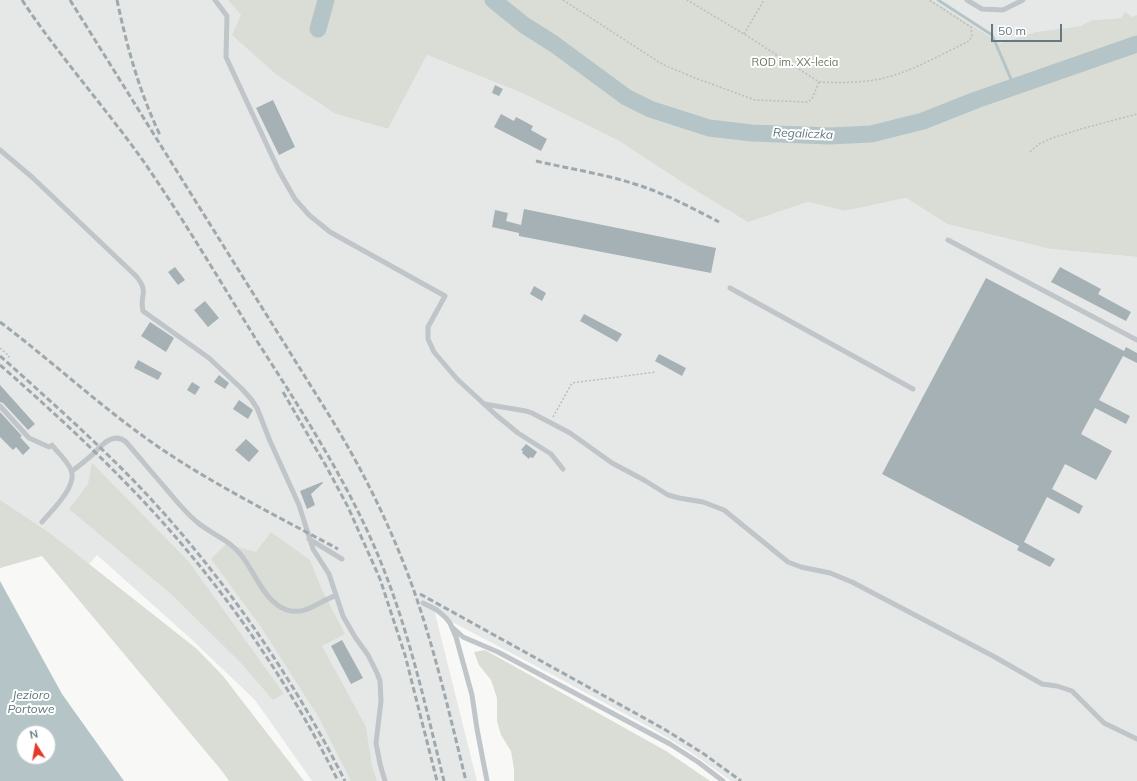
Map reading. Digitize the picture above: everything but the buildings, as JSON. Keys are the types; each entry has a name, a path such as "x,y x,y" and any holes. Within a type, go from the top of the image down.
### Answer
{"lane":[{"path":"215,0 227,16 226,57 279,171 295,200 309,215 334,235 445,296 428,328 429,343 434,352 457,379 484,404 518,433 551,454 563,469"},
{"path":"967,0 982,10 1003,10 1023,0"},
{"path":"0,150 33,178 136,276 143,286 143,311 209,358 251,399 261,416 270,441 299,505 309,539 328,574 347,625 368,655 380,682 381,701 376,743 385,781"},
{"path":"948,240 1137,340"},
{"path":"730,288 913,389"},
{"path":"484,404 526,410 570,433 612,463 668,495 703,502 724,510 788,562 852,582 993,656 1042,684 1057,686 1072,692 1104,723 1137,739"},
{"path":"0,406 29,438 49,447 52,445 66,461 72,471 73,476 68,491 42,522"},
{"path":"72,471 83,463 104,442 110,439 121,439 126,442 185,511 236,549 265,591 278,605 286,610 298,612 305,611 322,601 335,596"},
{"path":"309,539 342,559"},
{"path":"423,603 442,614 450,623 459,647 472,695 487,781"},
{"path":"452,628 463,637 498,652 670,744 692,758 722,781"}],"path":[{"path":"563,0 662,64 694,78 755,100 808,102 812,99 819,82"},
{"path":"687,0 819,82 842,83 883,78 902,72 969,41 972,36 971,27 929,0"},
{"path":"744,34 764,0"},
{"path":"1030,152 1039,144 1052,138 1137,114"},
{"path":"0,348 9,356 8,358"},
{"path":"550,422 572,383 656,372"}],"shaded area":[{"path":"0,0 228,0 336,114 388,129 427,55 522,93 619,141 677,179 772,214 808,202 845,211 906,198 947,224 1050,249 1137,257 1137,781 731,781 689,751 651,728 435,613 477,781 312,781 255,700 190,638 97,555 89,564 0,501"},
{"path":"933,0 1137,0 1137,15 1133,17 1092,20 1080,26 1035,32 1000,43"}],"green space":[{"name":"ROD im. XX-lecia","path":"228,0 933,0 1000,43 1035,32 1080,26 1092,20 1121,18 1125,12 1132,17 1137,15 1137,257 1050,249 947,224 906,198 845,211 808,202 748,222 677,179 619,141 522,93 427,55 388,129 336,114 277,75 232,35 241,15"},
{"path":"92,463 189,562 284,694 273,700 240,662 170,593 69,509 88,484"},
{"path":"0,500 51,534 197,649 223,676 304,781 229,781 42,556 0,568"},
{"path":"271,532 310,560 321,588 345,634 322,646 366,727 372,767 377,781 351,781 318,716 261,627 211,559 226,544 256,552"},
{"path":"485,650 666,751 710,781 514,781 511,751 501,735 497,721 497,698 491,680 479,665 474,652"}],"water":[{"name":"Jezioro Portowe","path":"0,581 62,694 124,781 0,781"}],"waterway":[{"name":"Regaliczka","path":"318,29 326,0"},
{"name":"Regaliczka","path":"493,0 524,25 554,44 626,97 650,109 709,128 752,133 830,136 871,134 923,121 976,100 1137,44"},
{"path":"938,0 992,35 1014,86"}],"railway":[{"path":"22,0 36,21 129,142 159,184 188,228 341,478 369,535 392,591 417,672 444,781"},
{"path":"70,0 329,415 376,499 404,565 421,611 442,683 466,781"},
{"path":"117,0 134,69 160,135"},
{"path":"536,161 626,181 669,197 719,222"},
{"path":"0,322 117,416 157,446 223,487 338,549"},
{"path":"0,356 69,418 119,466 166,516 196,551 224,587 277,662 324,741 345,781"},
{"path":"0,365 107,464 185,548 242,621 268,660 293,699 338,781"},
{"path":"283,392 348,507 380,579 405,655 437,781"},
{"path":"420,594 664,729 704,754 741,781"}]}
